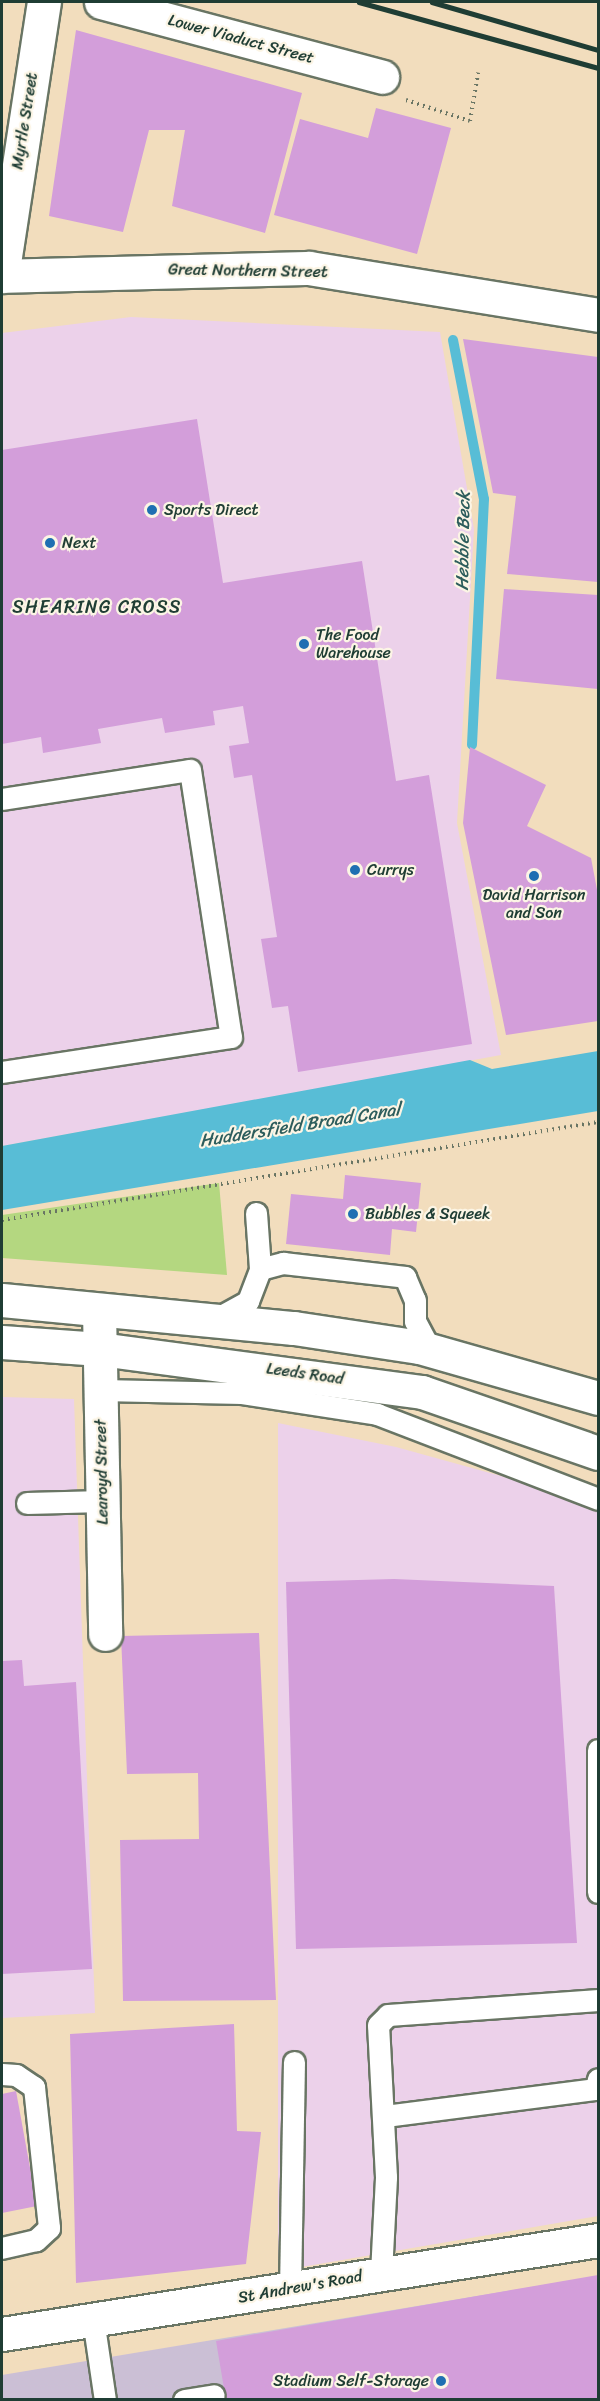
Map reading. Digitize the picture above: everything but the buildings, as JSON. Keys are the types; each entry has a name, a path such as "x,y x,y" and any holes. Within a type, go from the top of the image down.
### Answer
{"main road":[{"name":"Myrtle Street","path":"2,276 44,2"},
{"name":"Lower Viaduct Street","path":"101,2 382,77"},
{"name":"Great Northern Street","path":"2,276 309,268 598,315"},
{"path":"2,1300 214,1321 430,1349 598,1398"},
{"name":"Learoyd Street","path":"99,1310 105,1634"},
{"name":"Leeds Road","path":"2,1342 100,1349 422,1392 598,1453"},
{"name":"St Andrew's Road","path":"2,2334 290,2290 381,2272 598,2240"}],"lane":[{"path":"2,799 190,770 231,1036 2,1071"},
{"path":"214,1321 248,1301 260,1269 256,1213"},
{"path":"260,1269 283,1263 405,1277 415,1299 415,1321 430,1349"},
{"path":"101,1390 242,1393 377,1414 598,1499"},
{"path":"27,1503 102,1501"},
{"path":"598,1750 598,1892"},
{"path":"381,2272 385,2116 375,2043 378,2025 388,2014 598,2000"},
{"path":"290,2290 294,2062"},
{"path":"2,2074 16,2075 34,2088 49,2228 36,2240 2,2248"},
{"path":"385,2116 596,2089 598,2079"},
{"path":"93,2319 105,2400"},
{"path":"183,2400 214,2395"}],"path":[{"path":"382,77 410,103 470,121 478,73"},
{"path":"2,1220 598,1122"}],"shaded area":[{"path":"131,317 440,332 474,529 457,823 501,1055 2,1146 2,333"},
{"path":"2,1397 74,1399 95,2013 2,2018"},
{"path":"278,1423 396,1447 541,1487 598,1511 598,2216 278,2271"},
{"path":"598,2276 598,2399 2,2400 2,2375"}],"green space":[{"path":"219,1183 227,1275 2,1258 2,1215"}],"water":[{"name":"Huddersfield Broad Canal","path":"598,1051 598,1111 2,1210 2,1146 470,1060 492,1069"}],"waterway":[{"name":"Hebble Beck","path":"453,340 484,499 472,745"}],"railway":[{"path":"359,2 598,68"},
{"path":"432,2 598,50"}],"place":[{"name":"Sports Direct","path":"152,510"},
{"name":"Next","path":"50,543"},
{"name":"The Food Warehouse","path":"304,644"},
{"name":"Currys","path":"355,870"},
{"name":"David Harrison and Son","path":"534,876"},
{"name":"Bubbles & Squeek","path":"353,1214"},
{"name":"Stadium Self-Storage","path":"441,2381"}],"district":[{"name":"SHEARING CROSS","path":"97,607"}]}
